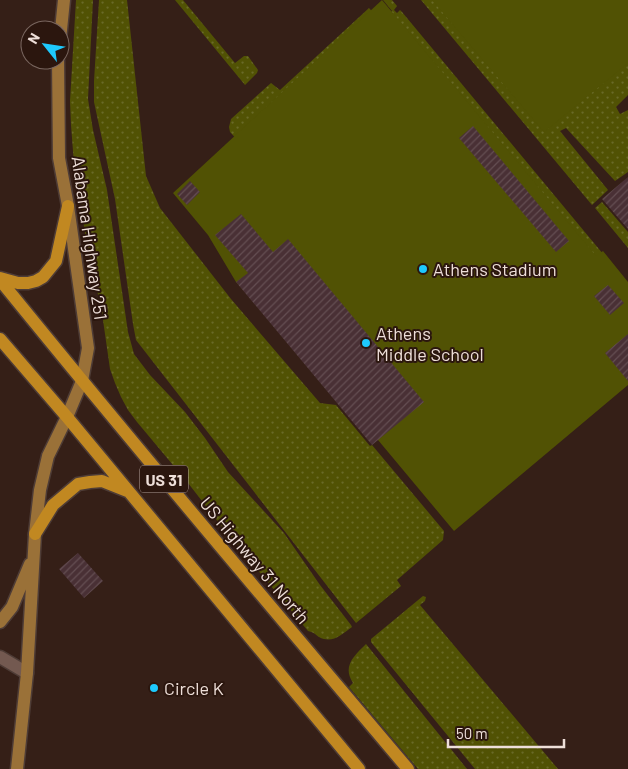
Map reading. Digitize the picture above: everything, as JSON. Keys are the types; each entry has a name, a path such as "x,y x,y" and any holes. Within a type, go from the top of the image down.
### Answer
{"main road":[{"path":"0,279 28,283 43,277 56,260 68,206"},
{"name":"US Highway 31 North","path":"0,279 82,381 408,769"},
{"name":"US 31","path":"0,339 130,492 359,769"},
{"path":"35,534 53,504 78,484 102,481 130,492"}],"street":[{"path":"62,20 64,0"},
{"name":"Alabama Highway 251","path":"17,769 27,672 35,534 40,490 48,456 82,381 88,348 60,158 58,70"},
{"path":"0,622 12,607 34,554"},
{"path":"0,657 27,672"}],"shaded area":[{"path":"76,0 93,0 88,99 107,190 128,332 134,354 150,375 185,412 228,472 284,533 320,585 351,625 352,627 336,638 324,639 308,631 137,422 128,410 115,383 110,369 102,313 86,239 74,164 70,101"},
{"path":"99,0 127,0 146,176 160,208 231,299 320,403 336,405 444,531 443,540 397,580 401,586 356,623 136,340 115,199 94,102"},
{"path":"175,0 183,0 235,63 244,56 248,56 258,70 245,85"},
{"name":"Athens Stadium","path":"382,0 596,256 603,251 628,282 628,385 454,531 378,440 236,282 208,235 173,193"},
{"path":"383,0 392,0 397,6 394,10 397,13 400,10 402,12 628,284 254,158 230,132 231,119 271,83 280,90 369,8 378,18 386,17 392,11"},
{"path":"421,0 628,0 628,95 616,107 620,114 628,110 628,172 615,181 566,128 560,131 608,190 592,205"},
{"path":"432,0 628,0 628,63 544,132"},
{"path":"602,202 628,232 628,248 595,208"},
{"path":"423,596 426,597 425,601 420,605 558,769 475,769 371,642 371,639"},
{"path":"366,644 467,769 418,769 349,687 353,683 350,677 349,666 357,653"}],"building":[{"path":"473,126 569,241 556,252 459,138"},
{"path":"628,177 628,229 602,199"},
{"path":"190,181 200,192 187,205 177,194"},
{"path":"241,214 273,252 288,239 424,402 372,445 236,282 248,273 215,235"},
{"path":"608,285 624,303 610,315 594,296"},
{"path":"628,334 628,381 605,353"},
{"path":"78,553 103,581 84,598 59,569"}],"place":[{"name":"Athens Stadium","path":"423,269"},
{"name":"Athens Middle School","path":"366,343"},
{"name":"Circle K","path":"154,688"}]}
